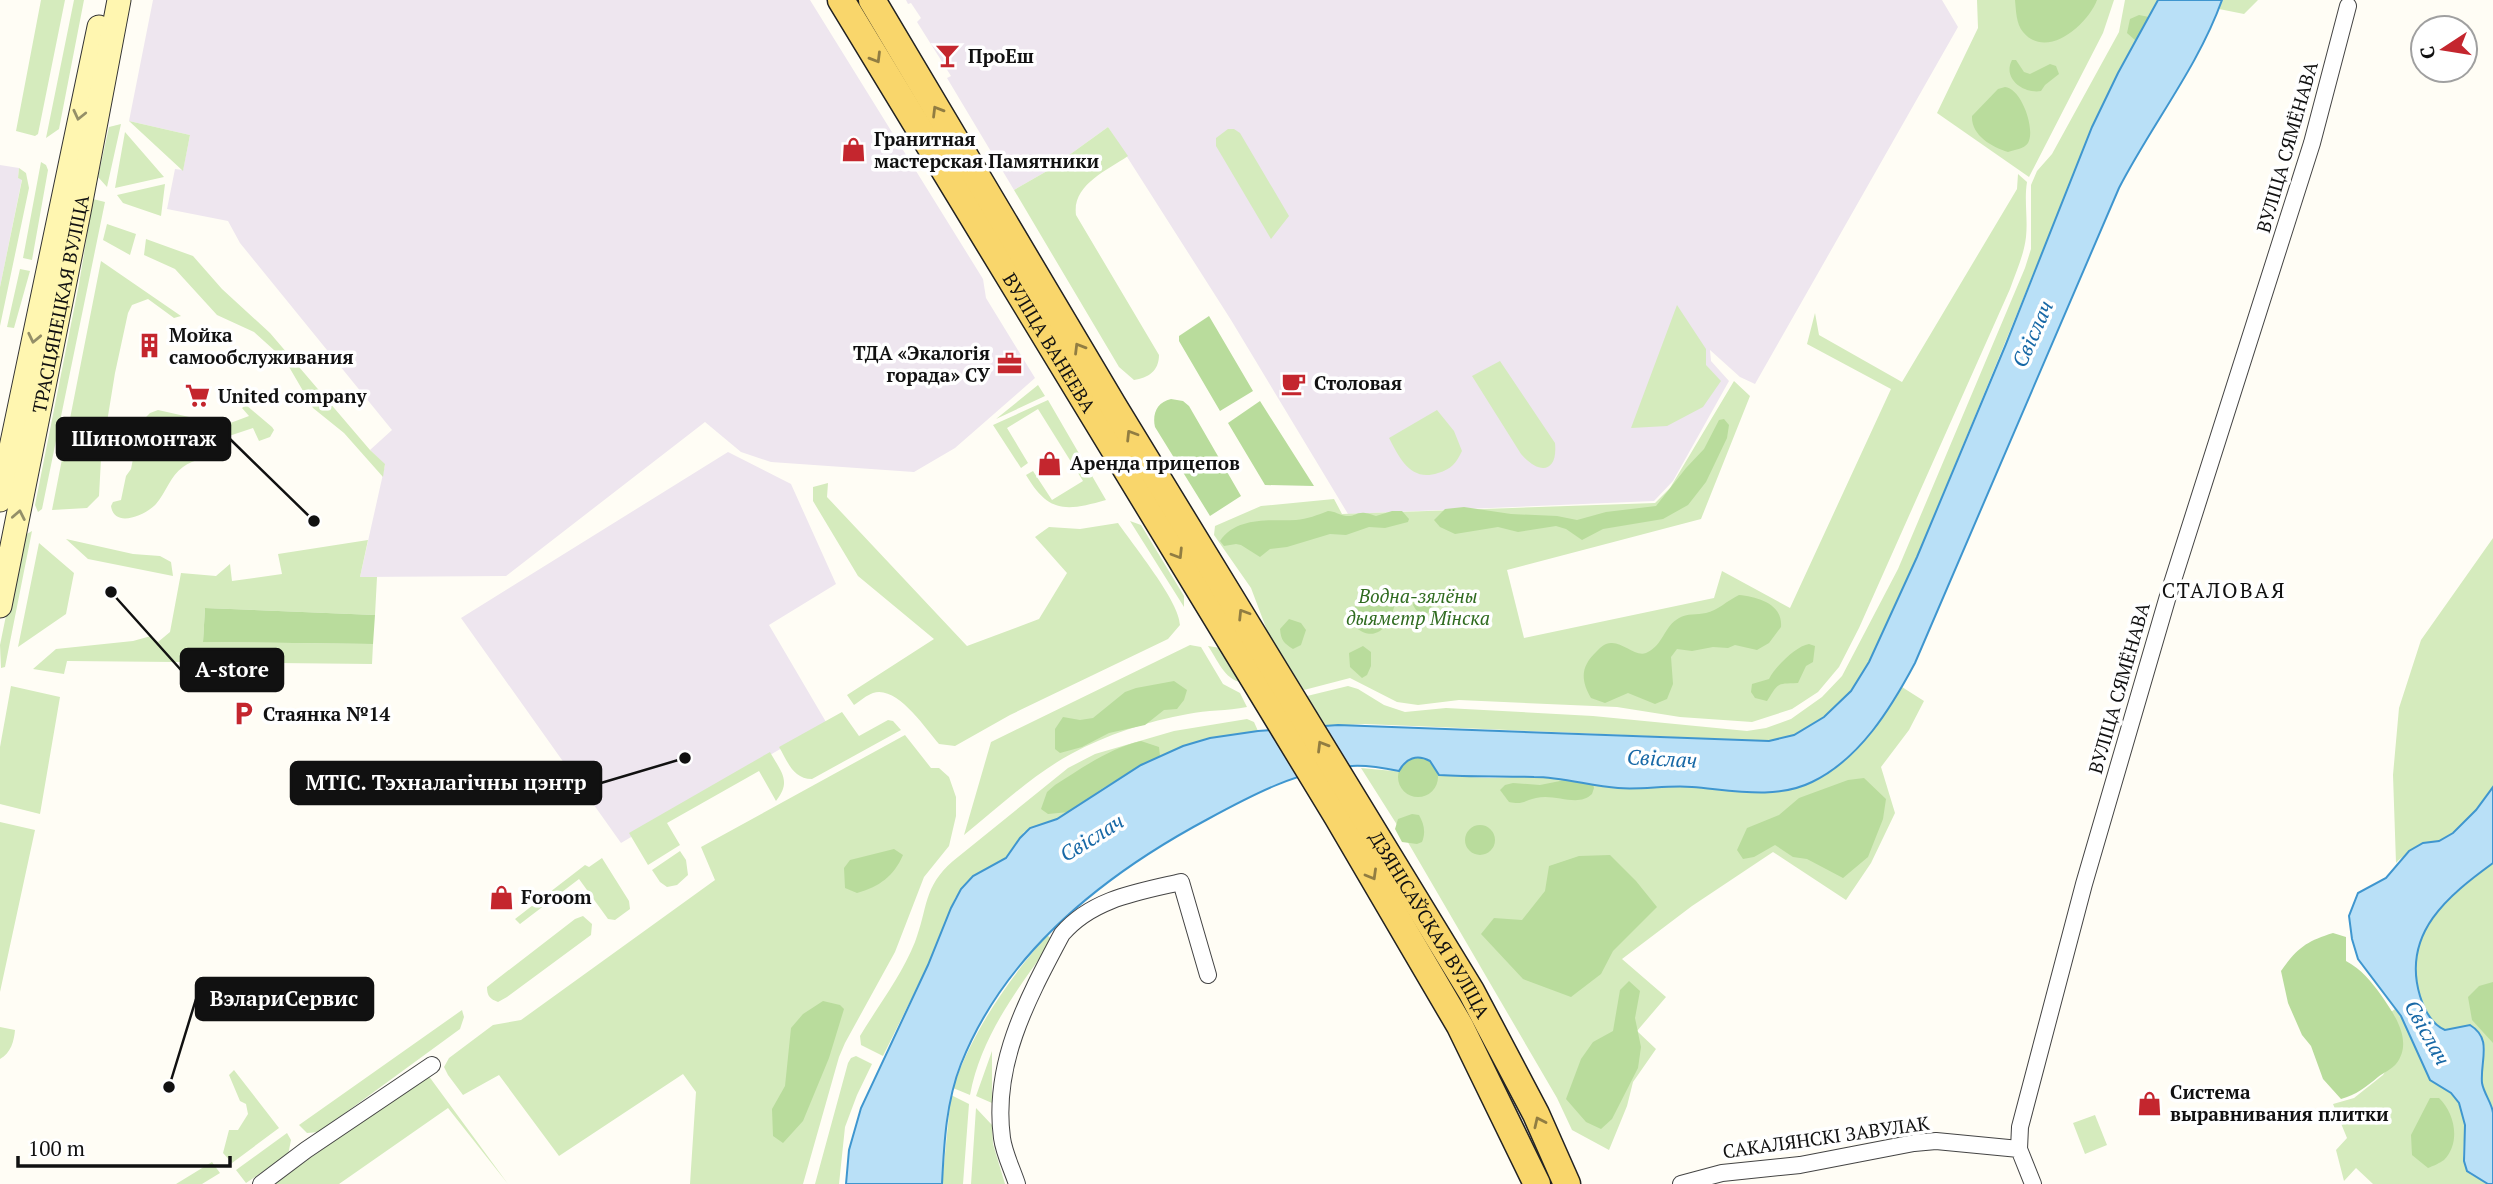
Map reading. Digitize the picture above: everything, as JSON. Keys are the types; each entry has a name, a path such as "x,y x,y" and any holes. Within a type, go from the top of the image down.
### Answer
{"main road":[{"name":"ТРАСЦЯНЕЦКАЯ ВУЛІЦА","path":"0,606 105,0"},
{"name":"ТРАСЦЯНЕЦКАЯ ВУЛІЦА","path":"0,499 79,158 119,0"},
{"name":"ВУЛІЦА ВАНЕЕВА","path":"841,0 1104,412 1268,679"},
{"name":"ВУЛІЦА ВАНЕЕВА","path":"872,0 1104,412"},
{"name":"ДЗЯНІСАЎСКАЯ ВУЛІЦА","path":"1268,679 1348,810 1471,991 1536,1114 1567,1184"},
{"name":"ДЗЯНІСАЎСКАЯ ВУЛІЦА","path":"1348,810 1537,1184"}],"street":[{"name":"ВУЛІЦА СЯМЁНАВА","path":"2028,1183 2019,1149 2020,1126 2084,884 2168,596 2312,143 2348,6"},
{"path":"1017,1184 1002,1140 1000,1098 1004,1072 1016,1025 1058,942 1069,926 1118,897 1181,882 1208,975"},
{"path":"261,1184 306,1150 432,1065"},
{"name":"САКАЛЯНСКІ ЗАВУЛАК","path":"1681,1184 1722,1173 1800,1165 1914,1143 1964,1142 2019,1149"}],"shaded area":[{"path":"153,0 810,0 983,279 986,298 1035,378 955,448 914,472 771,462 741,452 705,422 506,576 360,577 385,465 370,450 392,430 240,243 228,221 167,209 175,169 183,170 190,135 129,121"},
{"path":"906,0 1942,0 1958,27 1755,384 1740,377 1710,350 1711,361 1729,381 1673,481 1654,501 1348,514 1231,320 1108,127 1047,171 1014,190 947,78 951,76 917,22 921,18"},
{"path":"0,165 19,168 18,178 22,179 0,287"},
{"path":"728,452 791,484 836,584 769,625 826,722 621,843 461,618"}],"green space":[{"path":"41,0 65,0 38,134 35,136 16,131"},
{"path":"74,0 84,0 59,129 46,138"},
{"path":"1977,0 2114,0 2103,33 2029,177 1937,113 1978,28"},
{"path":"2015,0 2097,0 2085,19 2066,36 2043,43 2033,40 2021,29"},
{"name":"Водна-зялёны дыяметр Мінска","path":"2125,0 2158,0 2105,99 1917,557 1869,662 1851,691 1824,717 1794,735 1769,741 1365,724 1326,726 1307,696 1348,686 1384,705 1405,712 1446,708 1593,716 1747,731 1766,728 1791,719 1822,697 1842,676 1898,569 2025,268 2031,249 2031,185 2037,171 2052,154 2119,32"},
{"path":"2222,0 2258,0 2244,14 2219,9"},
{"path":"2139,15 2149,17 2136,41 2127,33 2130,19"},
{"path":"2012,60 2016,60 2024,72 2030,74 2050,64 2056,66 2059,74 2041,91 2028,90 2012,79"},
{"path":"1998,89 2011,89 2021,101 2030,128 2028,143 2008,152 1995,147 1978,134 1972,116"},
{"path":"129,121 190,135 183,171"},
{"path":"121,124 107,187 98,177 109,127"},
{"path":"1108,127 1128,156 1085,187 1076,204 1076,215 1159,355 1152,373 1134,380 1119,367 1014,190 1047,171"},
{"path":"1228,129 1240,133 1289,216 1271,239 1216,146 1216,138"},
{"path":"125,132 164,177 115,188"},
{"path":"41,162 48,170 32,260 23,258"},
{"path":"19,168 26,173 29,188 0,326 0,287 22,180 18,178"},
{"name":"Водна-зялёны дыяметр Мінска","path":"2018,174 2027,182 2026,237 2010,289 1859,628 1839,667 1818,692 1792,709 1752,722 1680,717 1617,707 1459,700 1418,705 1397,702 1350,678 1304,690 1268,633 1251,588 1214,535 1215,526 1261,506 1334,499 1342,514 1655,503 1670,488 1734,381 1750,396 1701,519 1507,570 1524,638 1714,598 1722,571 1790,608 1891,389 1807,344 1815,313 1819,335 1902,382 2017,189"},
{"path":"165,184 161,216 123,203 117,195"},
{"path":"93,199 105,202 42,509 38,512 35,505"},
{"path":"107,224 136,234 130,255 103,240"},
{"path":"146,239 193,256 222,289 270,333 385,464 383,477 344,433 313,408 285,360 254,332 217,315 175,269 144,255"},
{"path":"101,261 181,316 174,318 148,299 132,305 115,373 101,459 99,496 87,508 52,510"},
{"path":"20,269 30,271 14,328 7,327"},
{"path":"1677,305 1706,349 1706,365 1721,381 1703,407 1667,426 1631,428"},
{"path":"1209,316 1253,391 1220,411 1179,341 1179,336"},
{"path":"1500,361 1555,443 1553,460 1546,468 1534,465 1521,454 1472,376"},
{"path":"1038,385 1045,396 996,419"},
{"path":"1171,399 1183,401 1189,406 1241,496 1210,516 1155,427 1157,409"},
{"path":"1048,400 1106,500 1080,506 1060,506 1051,503 1034,488 1026,475 1033,471 1052,500 1083,481 1038,409 1007,428 1028,463 1021,468 993,425"},
{"path":"1260,401 1314,486 1265,485 1228,423"},
{"path":"246,405 272,427 274,430 270,437 259,441 253,428 220,439 225,452 183,467 151,508 131,518 118,517 113,513 111,506 113,502 121,500 126,476 131,469 140,423 150,413 158,410 225,425 249,416 242,408"},
{"path":"1437,410 1454,431 1462,451 1447,470 1429,475 1420,474 1402,461 1389,438"},
{"path":"1724,419 1729,425 1727,438 1706,482 1688,505 1663,519 1603,529 1582,540 1556,526 1518,532 1498,527 1455,534 1440,527 1434,520 1445,509 1464,507 1577,520 1606,512 1656,506 1704,449 1719,420"},
{"path":"828,483 827,497 967,646 1039,619 1067,573 1035,537 1049,527 1080,529 1118,523 1164,588 1178,615 1180,625 1168,639 1010,715 955,746 939,744 910,710 891,695 873,693 854,705 847,695 934,639 858,576 813,501 813,487"},
{"path":"1328,511 1346,516 1361,513 1376,516 1402,511 1409,519 1408,522 1385,528 1369,527 1346,535 1330,534 1287,547 1270,549 1260,557 1241,545 1224,546 1220,541 1235,527 1245,524 1265,520 1300,519"},
{"path":"1130,521 1141,525 1184,596 1184,607"},
{"path":"32,531 5,667 1,668 0,645 21,542 25,535"},
{"path":"2493,538 2493,787 2472,816 2451,835 2413,851 2396,863 2393,775 2399,708 2421,640"},
{"path":"66,539 133,554 160,556 171,562 173,576 88,559"},
{"path":"368,540 360,577 377,577 375,615 205,608 203,642 373,644 372,664 67,661 64,674 33,669 56,649 133,641 151,636 158,642 170,632 181,573 216,576 230,564 232,581 282,574 278,554"},
{"path":"39,543 74,573 66,614 18,647"},
{"path":"1382,590 1395,603 1390,618 1382,630 1370,634 1363,632 1355,627 1354,608 1365,594"},
{"path":"1429,594 1435,598 1433,609 1425,615 1416,610 1414,599"},
{"path":"1739,595 1768,603 1778,613 1781,627 1769,643 1757,650 1735,645 1692,651 1677,649 1671,657 1673,684 1667,699 1655,704 1628,693 1605,703 1591,698 1585,685 1585,667 1603,646 1615,643 1638,653 1646,653 1656,646 1679,618 1710,612"},
{"path":"205,608 375,615 373,644 203,642"},
{"path":"1289,619 1301,623 1306,630 1301,645 1293,649 1280,633 1280,629"},
{"path":"1809,644 1815,646 1813,662 1806,666 1798,683 1779,685 1767,701 1755,698 1751,692 1752,684 1769,679 1786,658"},
{"path":"1190,645 1201,647 1223,684 1240,693 1247,707 1173,717 1098,741 1043,772 964,835 991,742"},
{"path":"1208,646 1220,648 1241,682 1226,673"},
{"path":"1363,646 1371,652 1371,666 1367,675 1362,678 1350,667 1349,653"},
{"path":"1174,681 1187,690 1177,709 1164,710 1145,725 1109,733 1082,747 1060,753 1055,749 1055,729 1063,717 1080,720 1093,718 1125,692"},
{"path":"11,686 60,697 40,814 0,804 0,747"},
{"path":"1902,687 1924,701 1909,730 1881,767 1895,813 1871,863 1846,900 1773,852 1692,906 1622,959 1666,997 1637,1031 1656,1049 1633,1082 1627,1106 1609,1150 1572,1130 1557,1098 1406,839 1361,768 1489,778 1548,778 1621,788 1681,787 1752,793 1783,791 1811,782 1851,753 1874,727"},
{"path":"842,712 859,736 888,720 893,721 901,730 812,779 800,776 792,769 779,747"},
{"path":"1247,719 1254,722 1258,731 1228,735 1172,751 1057,819 1024,832 1001,863 973,876 955,898 928,965 883,1056 861,1045 860,1036 910,954 931,889 953,861 1068,768 1095,754 1174,731"},
{"path":"905,735 931,768 939,768 949,777 956,797 956,816 949,846 924,877 895,952 839,1057 803,1184 690,1184 696,1092 683,1074 559,1156 499,1075 463,1095 444,1067 449,1058 493,1025 521,1020 715,880 701,847"},
{"path":"1141,741 1159,747 1160,756 1103,788 1069,812 1048,814 1041,809 1047,792 1055,785 1107,754"},
{"path":"770,752 784,782 776,801 759,771 667,823 680,845 648,865 629,833"},
{"path":"1418,757 1426,758 1432,763 1437,769 1437,785 1432,791 1426,796 1418,797 1410,796 1404,791 1399,785 1398,777 1399,769 1404,763 1410,758"},
{"path":"1864,778 1886,799 1883,819 1868,857 1843,878 1807,859 1793,857 1775,845 1754,857 1743,859 1737,850 1747,828 1779,815 1799,798 1848,780"},
{"path":"1570,779 1593,784 1592,794 1580,800 1543,797 1517,803 1509,802 1500,790 1513,783 1540,785"},
{"path":"1412,814 1419,815 1424,828 1422,842 1417,844 1402,842 1395,829 1398,819"},
{"path":"0,822 35,830 0,992"},
{"path":"1480,825 1491,829 1495,840 1491,851 1480,855 1469,851 1465,840 1469,829"},
{"path":"894,849 903,855 885,880 857,893 845,888 844,868 850,860"},
{"path":"680,851 686,860 688,875 677,885 667,887 652,870"},
{"path":"1610,855 1657,907 1613,951 1601,974 1571,997 1523,979 1481,934 1494,918 1522,920 1545,891 1549,866 1579,856"},
{"path":"602,858 629,901 630,909 615,920 608,919 579,879 520,924 515,919 585,865 589,867"},
{"path":"2493,863 2493,1110 2482,1083 2485,1049 2482,1036 2470,1025 2445,1030 2436,1024 2429,1016 2420,996 2416,974 2417,954 2423,935 2433,918 2460,889"},
{"path":"583,916 592,924 591,935 507,997 498,1002 490,997 487,987 575,919"},
{"path":"2333,933 2346,937 2346,961 2365,976 2386,1002 2403,1037 2401,1055 2394,1066 2361,1090 2341,1099 2323,1079 2311,1046 2302,1035 2288,1003 2281,971 2303,946"},
{"path":"1047,935 1053,940 1002,1013 975,1073 970,1095 953,1088 992,1007"},
{"path":"1629,981 1640,991 1635,1018 1641,1047 1638,1068 1612,1119 1601,1129 1586,1122 1566,1099 1581,1059 1593,1042 1613,1031 1620,990"},
{"path":"2493,982 2493,1043 2472,1020 2468,997 2479,986"},
{"path":"823,1001 840,1005 844,1009 829,1058 803,1121 783,1143 773,1136 772,1109 785,1086 791,1028 803,1014"},
{"path":"2395,1009 2405,1023 2430,1080 2451,1093 2459,1103 2465,1125 2463,1156 2470,1174 2488,1184 2373,1184 2356,1168 2344,1181 2336,1150 2347,1138 2333,1104 2354,1098 2383,1075 2394,1058 2391,1012"},
{"path":"462,1010 464,1017 460,1029 319,1132 307,1133 299,1125"},
{"path":"0,1027 15,1030 11,1046 0,1059"},
{"path":"992,1051 992,1103 976,1096"},
{"path":"856,1056 872,1064 845,1127 839,1184 815,1184 848,1063"},
{"path":"234,1070 279,1128 232,1163 223,1153 229,1130 238,1130 248,1114 246,1104 240,1101 229,1075"},
{"path":"428,1075 508,1184 448,1108 339,1184 273,1184"},
{"path":"951,1095 969,1104 963,1184 942,1184"},
{"path":"2430,1098 2439,1098 2445,1104 2452,1120 2454,1137 2453,1145 2444,1160 2428,1168 2412,1155 2411,1135"},
{"path":"976,1108 992,1125 993,1144 1005,1184 971,1184"},
{"path":"2095,1115 2107,1145 2085,1154 2073,1123"},
{"path":"287,1133 291,1140 288,1155 246,1183 236,1170"},
{"path":"212,1162 220,1173 202,1184 176,1184"}],"water":[{"name":"Свіслач","path":"2158,0 2222,0 2188,72 2119,188 1915,663 1885,714 1845,760 1829,772 1798,788 1768,792 1683,787 1618,788 1545,777 1439,775 1430,761 1416,758 1408,760 1399,771 1370,766 1333,768 1277,785 1208,819 1132,865 1096,891 1032,951 1004,986 980,1023 961,1064 949,1108 942,1184 846,1184 849,1150 861,1108 961,889 973,876 1006,858 1030,828 1057,819 1141,765 1183,746 1210,738 1258,731 1338,725 1769,741 1794,735 1824,717 1851,691 1869,662 1917,557 2006,344 2092,127"},
{"name":"Свіслач","path":"2493,787 2493,863 2460,888 2433,918 2417,953 2416,974 2422,1001 2436,1024 2445,1030 2470,1025 2481,1037 2484,1051 2482,1083 2493,1113 2493,1184 2488,1184 2467,1171 2464,1161 2465,1125 2459,1103 2451,1093 2430,1080 2401,1016 2358,959 2349,916 2358,893 2386,878 2409,851 2423,843 2439,841 2453,833 2476,810"}],"place":[{"name":"ПроЕш","path":"948,56"},
{"name":"Гранитная мастерская Памятники","path":"854,150"},
{"name":"Мойка самообслуживания","path":"149,346"},
{"name":"ТДА «Экалогія горада» СУ","path":"1010,364"},
{"name":"Столовая","path":"1294,383"},
{"name":"United company","path":"198,396"},
{"name":"Аренда прицепов","path":"1050,463"},
{"name":"Шиномонтаж","path":"314,521"},
{"name":"А-store","path":"111,592"},
{"name":"Стаянка №14","path":"243,714"},
{"name":"МТІС. Тэхналагічны цэнтр","path":"685,758"},
{"name":"Foroom","path":"501,897"},
{"name":"ВэлариСервис","path":"169,1087"},
{"name":"Система выравнивания плитки","path":"2150,1103"}],"district":[{"name":"СТАЛОВАЯ","path":"2224,591"}]}
